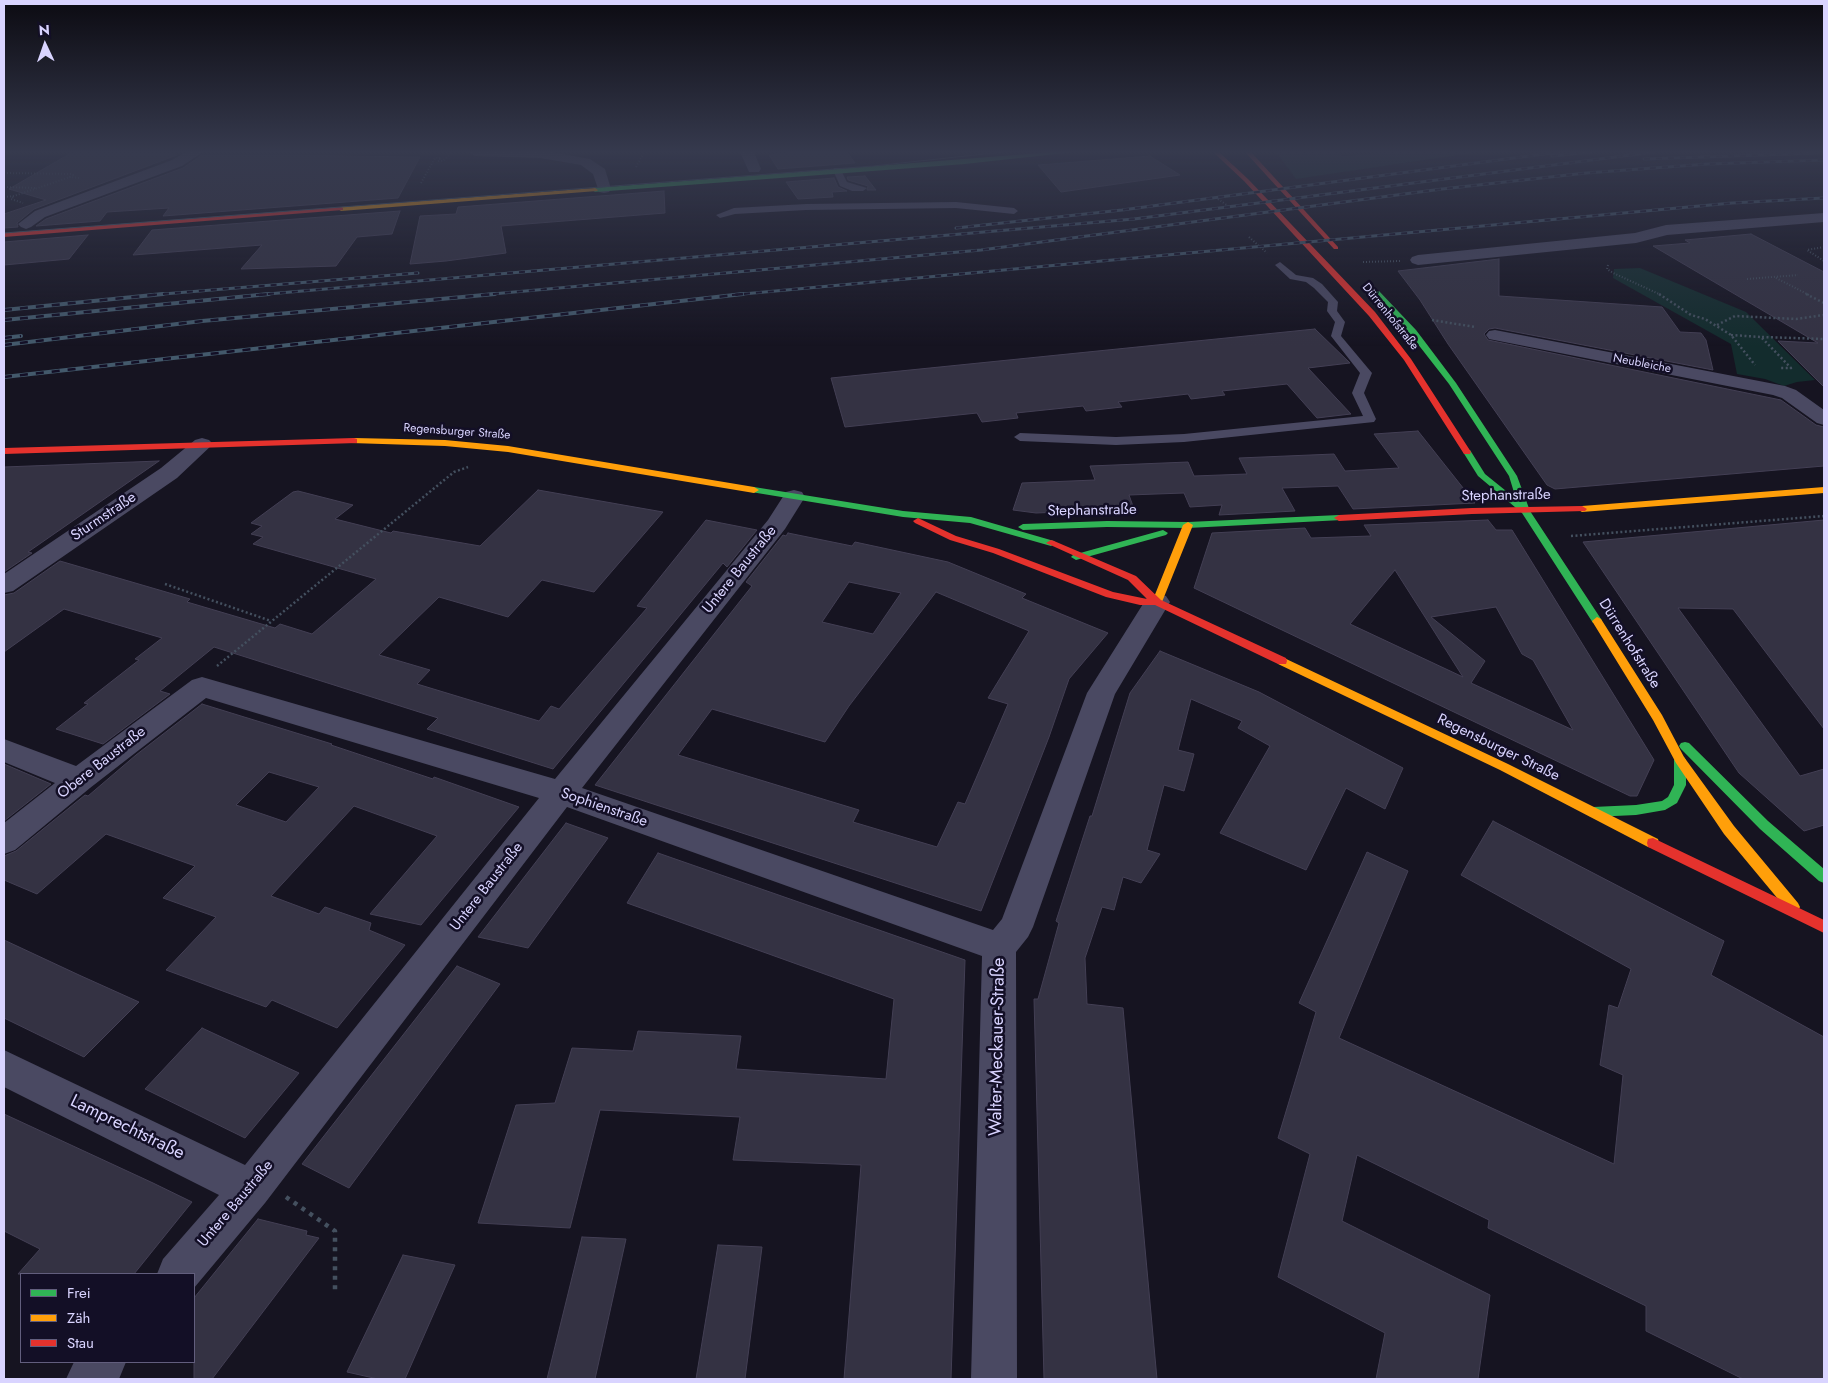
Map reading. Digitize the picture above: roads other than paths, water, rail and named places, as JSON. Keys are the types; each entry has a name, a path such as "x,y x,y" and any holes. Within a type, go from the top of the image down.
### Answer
{"main road":[{"path":"4,225 123,217"},
{"path":"4,235 221,217"},
{"name":"Dürrenhofstraße","path":"1280,217 1372,314 1407,359 1482,476 1525,511 1543,536 1658,718 1680,760 1729,830 1801,916"},
{"path":"1307,217 1341,253"},
{"name":"Dürrenhofstraße","path":"1371,286 1413,332 1447,377 1513,476 1525,511"},
{"name":"Regensburger Straße","path":"4,451 367,440 469,445 551,456 903,514 971,520 997,526 1040,539 1132,578 1157,602 1347,691 1824,927"},
{"name":"Stephanstraße","path":"997,526 1188,525 1472,511 1583,509 1824,490"},
{"name":"Regensburger Straße","path":"903,514 954,538 996,551 1110,594 1140,602 1157,602"},
{"path":"1157,602 1188,525"},
{"name":"Stephanstraße","path":"1083,556 1188,525"},
{"name":"Regensburger Straße","path":"996,551 1027,550"},
{"name":"Regensburger Straße","path":"1056,558 1083,556"},
{"name":"Dürrenhofstraße","path":"1658,718 1764,825 1824,877"},
{"path":"1592,812 1636,810 1665,805 1673,800 1680,785 1680,760"}],"street":[{"path":"26,224 36,217"},
{"path":"1418,260 1636,238 1666,230 1820,220"},
{"name":"Neubleiche","path":"1495,336 1763,387 1789,394 1824,419"},
{"name":"Sturmstraße","path":"4,585 169,473 202,444"},
{"name":"Untere Baustraße","path":"179,1273 255,1183 561,793 777,524 794,497"},
{"name":"Walter-Meckauer-Straße","path":"994,1379 999,947 1016,927 1101,692 1157,602"},
{"name":"Sophienstraße","path":"202,687 561,793 999,947"},
{"name":"Obere Baustraße","path":"4,841 79,780 202,687"},
{"path":"4,750 79,780"},
{"name":"Lamprechtstraße","path":"4,1068 255,1183"},
{"path":"89,1379 103,1363"}],"lane":[{"path":"1020,437 1116,441 1184,438 1370,419 1358,393 1366,373 1336,336 1340,322 1332,311 1333,302 1318,286 1309,280 1293,277 1280,265"}],"tram line":[{"path":"4,233 217,217"}],"railway":[{"path":"956,228 1062,217"},
{"path":"256,295 1153,217"},
{"path":"481,295 981,250 1234,217"},
{"path":"732,295 1585,217"},
{"path":"162,294 418,273"},
{"path":"4,310 162,294"},
{"path":"151,295 162,294"},
{"path":"4,320 269,294"},
{"path":"4,345 202,321 495,294"},
{"path":"4,377 743,294"},
{"path":"4,338 21,336"}]}
